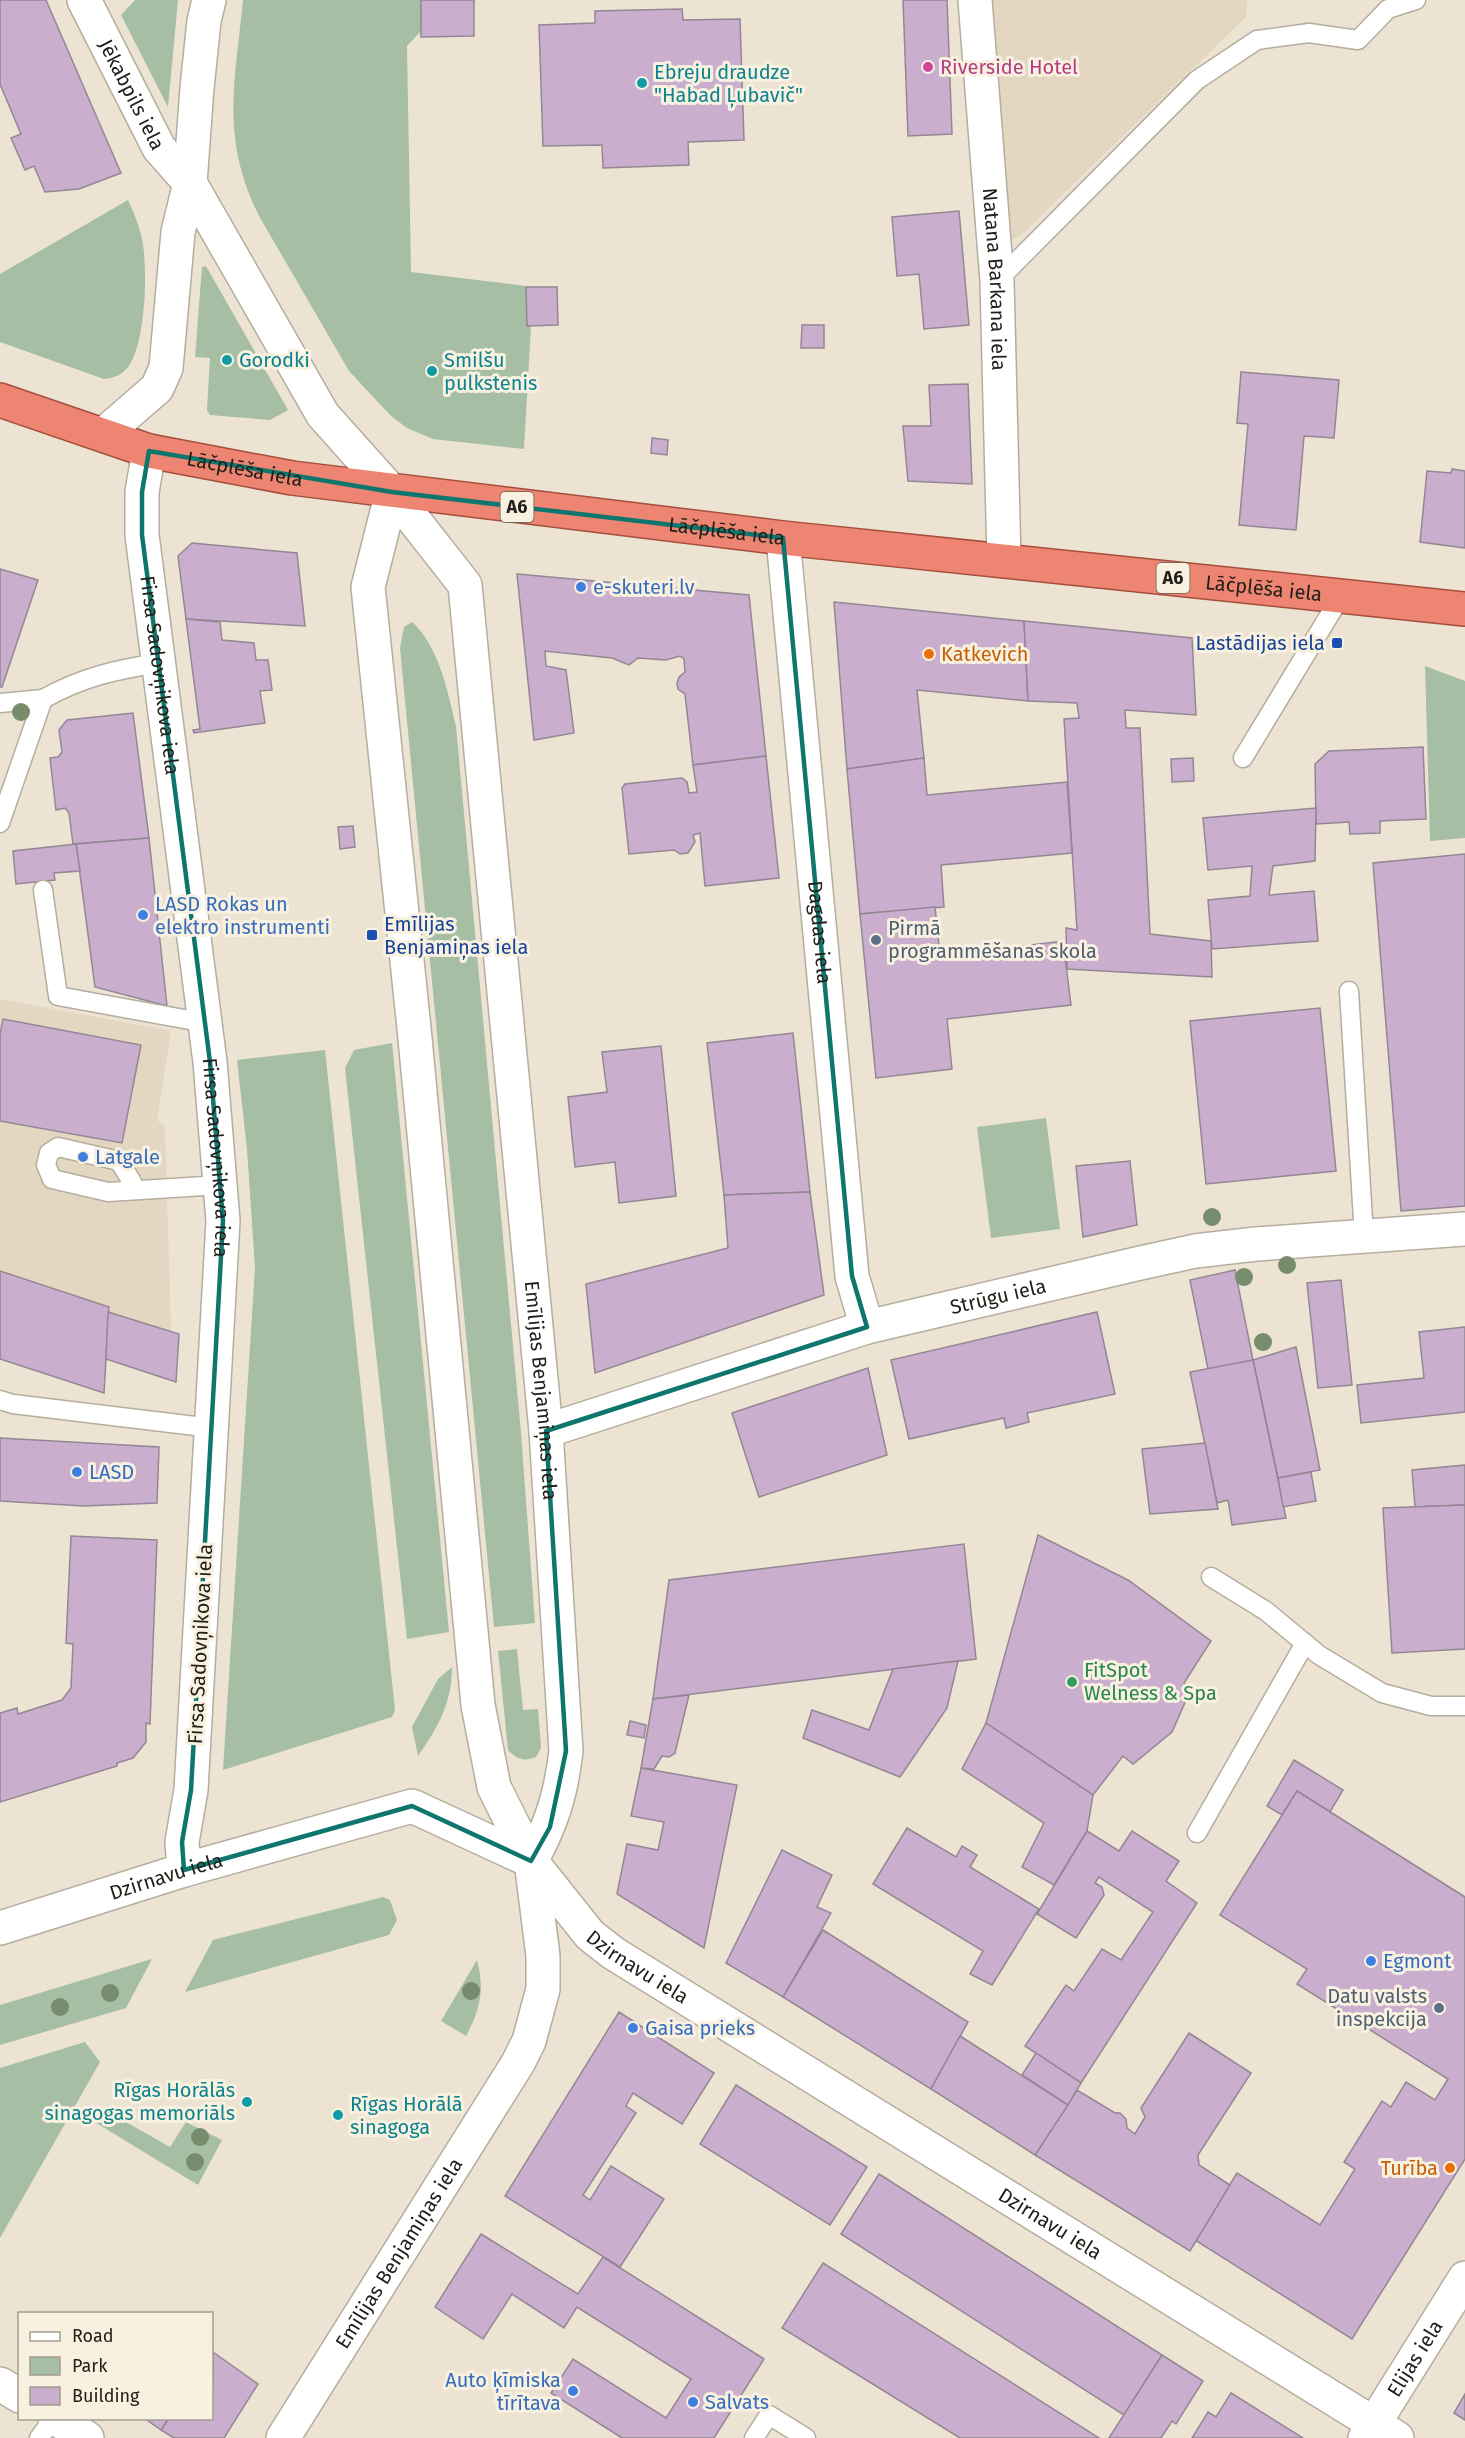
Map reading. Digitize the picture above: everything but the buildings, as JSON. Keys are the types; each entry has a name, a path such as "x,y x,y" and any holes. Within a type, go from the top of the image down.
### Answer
{"highway":[{"name":"Lāčplēša iela","path":"0,400 149,451 222,466 392,492 783,537 1465,609"}],"street":[{"name":"Jēkabpils iela","path":"84,0 159,148 190,183"},
{"path":"103,435 157,388 166,368 177,232 190,183 197,88 204,21 209,0"},
{"name":"Natana Barkana iela","path":"981,3 997,281 1004,560"},
{"path":"190,183 323,415 392,492"},
{"name":"Firsa Sadovņikova iela","path":"149,451 142,492 142,535 206,1023 223,1221 191,1790 182,1842 184,1870"},
{"name":"Emīlijas Benjamiņas iela","path":"392,492 465,585 546,1431 566,1751 562,1789 550,1827 531,1861"},
{"name":"Emīlijas Benjamiņas iela","path":"283,2438 518,2063 529,2041 543,1989 543,1956 531,1861 494,1787 478,1705 414,1028 368,587 392,492"},
{"name":"Dagdas iela","path":"783,537 852,1276 867,1327"},
{"name":"Strūgu iela","path":"546,1431 867,1327 1195,1251 1364,1236 1465,1230"},
{"name":"Dzirnavu iela","path":"0,1928 184,1870 412,1806 531,1861 590,1935 613,1953 1378,2434"},
{"name":"Elijas iela","path":"1378,2434 1465,2278"},
{"path":"0,2384 18,2395"},
{"path":"58,2420 87,2438"}],"lane":[{"path":"997,281 1197,80 1257,40 1310,33 1358,40 1388,9 1416,0"},
{"path":"1243,758 1341,596"},
{"path":"0,703 43,699 75,682 159,663"},
{"path":"0,823 43,699"},
{"path":"43,890 58,996 206,1023"},
{"path":"1349,991 1364,1236"},
{"path":"125,1191 221,1185"},
{"path":"0,1400 13,1404 96,1416 213,1428"},
{"path":"1211,1577 1266,1611 1305,1643 1382,1693 1431,1706 1465,1706"},
{"path":"1197,1833 1305,1643"},
{"path":"754,2438 769,2415 806,2438"},
{"path":"39,2438 53,2420"}],"highlighted area":[{"path":"149,451 392,492 783,538 852,1276 867,1327 546,1431 566,1751 550,1827 531,1861 412,1806 184,1870 182,1842 191,1790 223,1221 210,1062 142,535 142,492"}],"shaded area":[{"path":"993,0 1247,0 1246,17 1018,238 1008,239 1004,228"},
{"name":"Latgale","path":"0,999 171,1031 157,1120 165,1127 171,1332 108,1312 109,1307 0,1271"}],"green space":[{"path":"135,0 178,0 168,107 121,15"},
{"path":"243,0 421,0 421,31 407,46 411,272 526,286 527,326 531,326 524,449 433,439 407,428 391,416 349,371 259,216 239,161 233,110"},
{"path":"128,200 142,239 145,285 139,341 126,370 118,376 104,379 0,342 0,274"},
{"path":"206,266 288,410 270,420 210,415 207,410 210,358 195,357 202,267"},
{"path":"412,622 436,657 446,685 456,726 521,1433 535,1623 494,1627 400,648 404,627"},
{"path":"1425,666 1465,681 1465,838 1430,841"},
{"path":"392,1043 449,1632 407,1639 345,1068 354,1050"},
{"path":"325,1050 395,1710 392,1717 223,1770 255,1268 247,1149 237,1060"},
{"path":"1046,1118 1060,1229 991,1238 977,1127"},
{"path":"517,1649 523,1710 538,1709 541,1748 536,1757 527,1759 517,1757 508,1750 498,1651"},
{"path":"452,1667 447,1703 432,1735 418,1756 412,1727 438,1679"},
{"path":"383,1897 390,1900 397,1920 389,1935 185,1992 213,1940"},
{"path":"152,1959 126,2008 0,2045 0,2005"},
{"path":"477,1960 481,1981 480,2000 466,2036 441,2021"},
{"path":"85,2042 100,2062 0,2238 0,2068"},
{"path":"101,2108 170,2147 186,2122 222,2140 198,2185 93,2121"}],"place":[{"name":"Riverside Hotel","path":"928,67"},
{"name":"Ebreju draudze \"Habad Ļubavič\"","path":"642,83"},
{"name":"Gorodki","path":"227,360"},
{"name":"Smilšu pulkstenis","path":"432,371"},
{"name":"e-skuteri.lv","path":"581,587"},
{"name":"Lastādijas iela","path":"1337,643"},
{"name":"Katkevich","path":"929,654"},
{"name":"LASD Rokas un elektro instrumenti","path":"143,915"},
{"name":"Emīlijas Benjamiņas iela","path":"372,935"},
{"name":"Pirmā programmēšanas skola","path":"876,940"},
{"name":"Latgale","path":"83,1157"},
{"name":"LASD","path":"77,1472"},
{"name":"FitSpot Welness & Spa","path":"1072,1682"},
{"name":"Egmont","path":"1371,1961"},
{"name":"Datu valsts inspekcija","path":"1439,2008"},
{"name":"Gaisa prieks","path":"633,2028"},
{"name":"Rīgas Horālās sinagogas memoriāls","path":"247,2102"},
{"name":"Rīgas Horālā sinagoga","path":"338,2115"},
{"name":"Turība","path":"1450,2168"},
{"name":"Auto ķīmiska tīrītava","path":"573,2391"},
{"name":"Salvats","path":"693,2402"}]}
